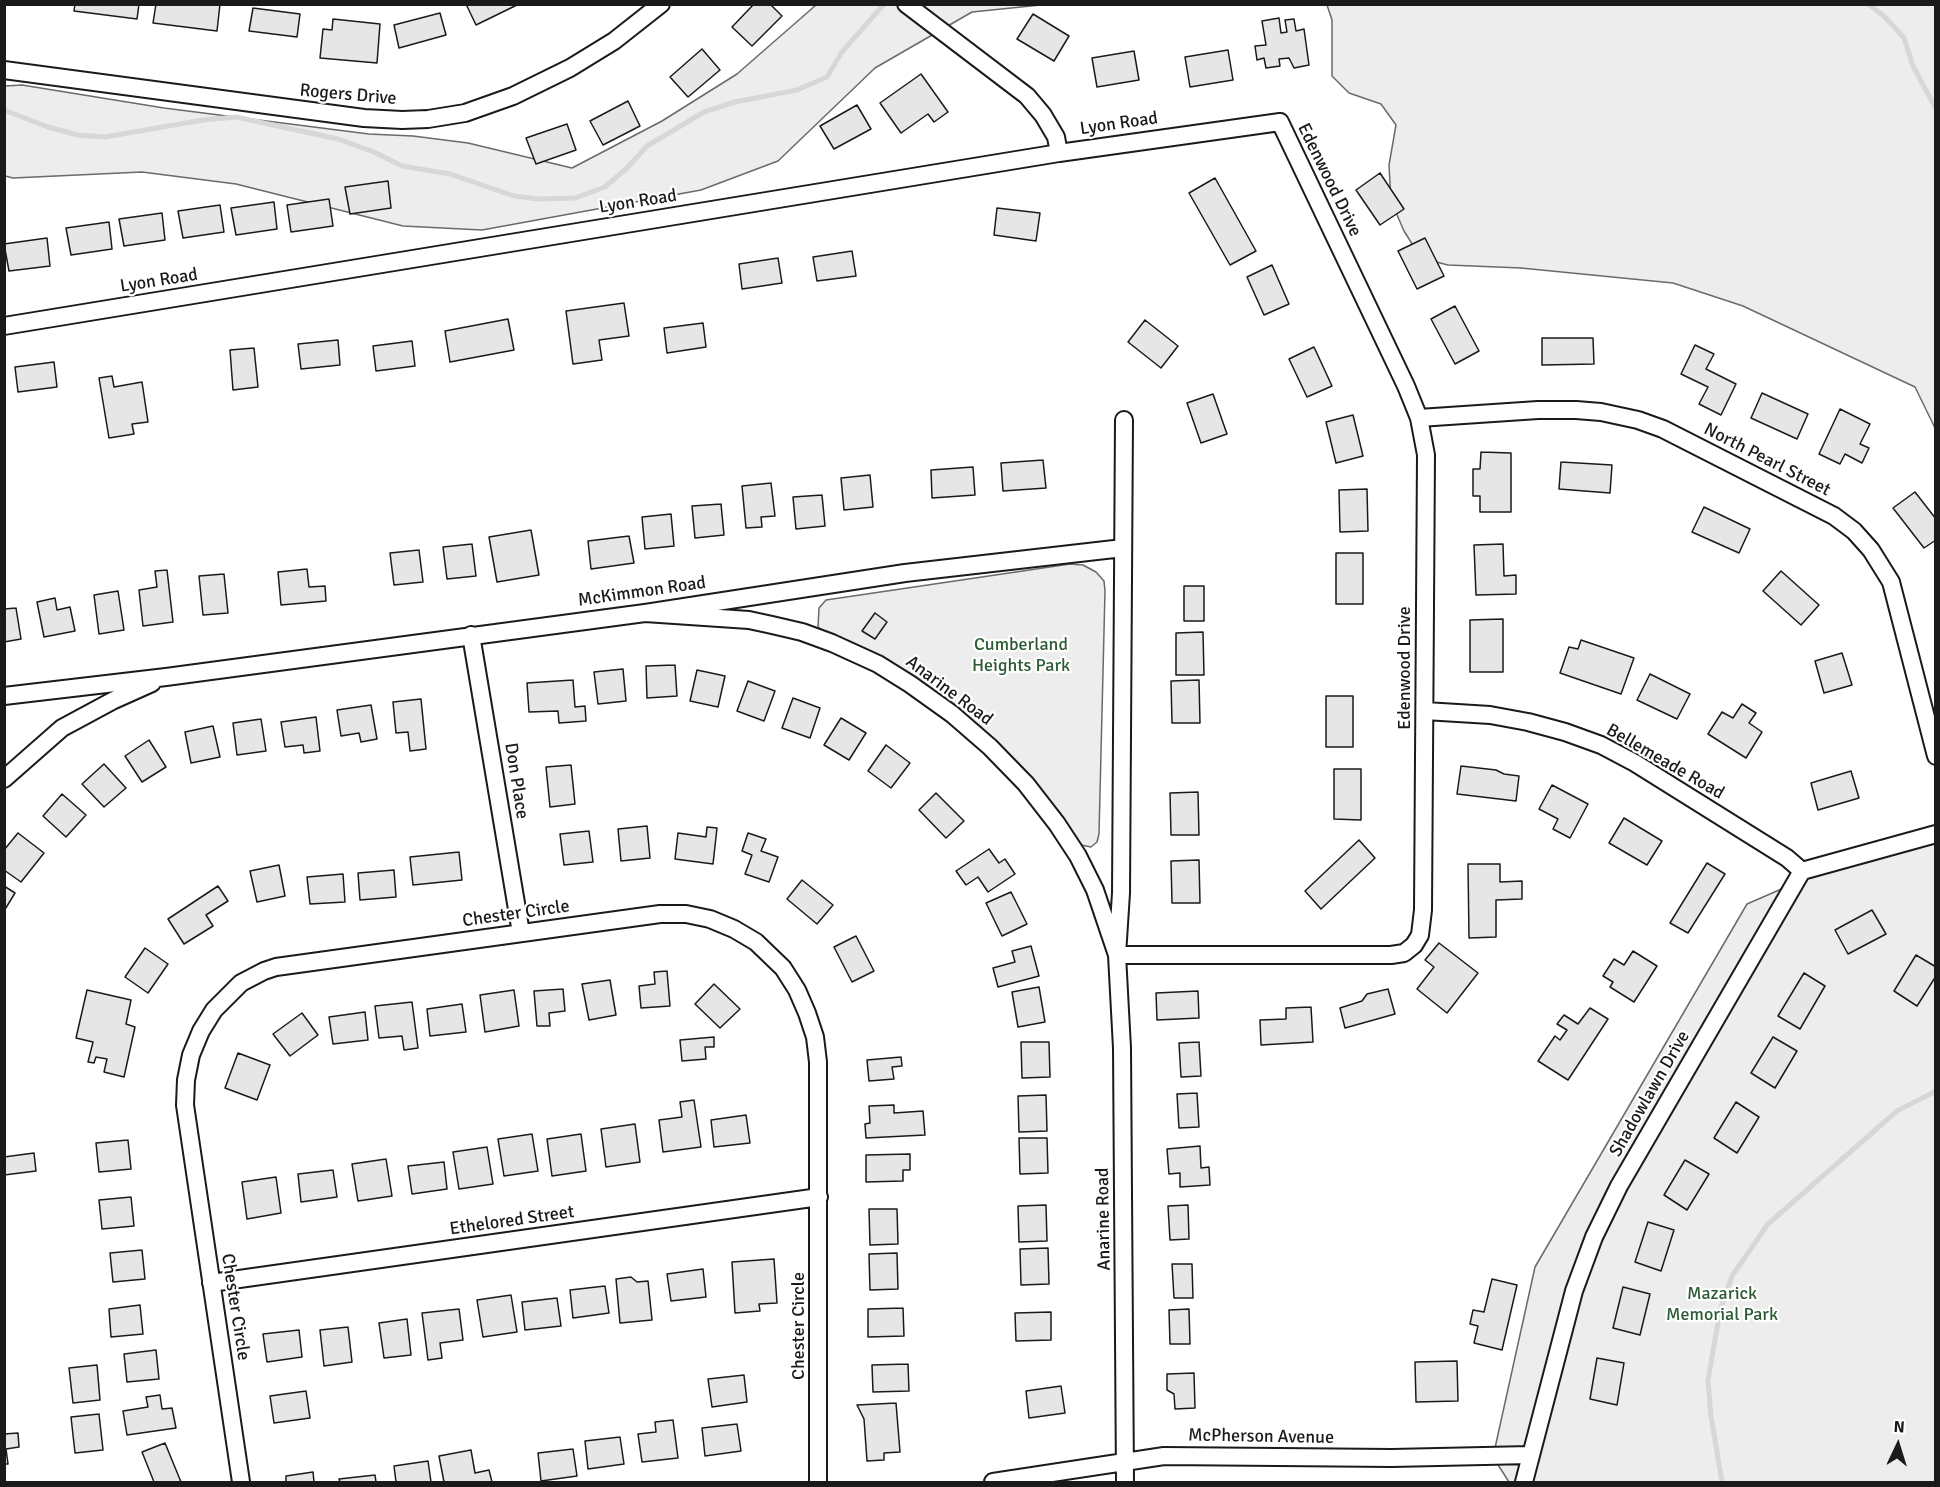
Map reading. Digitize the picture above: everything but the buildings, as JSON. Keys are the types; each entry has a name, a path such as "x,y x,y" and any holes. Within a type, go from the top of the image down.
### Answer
{"street":[{"name":"Rogers Drive","path":"4,70 364,118 428,119 465,112 513,96 570,68 614,41 661,4"},
{"path":"906,4 1027,96 1043,115 1056,137 1059,153"},
{"name":"Lyon Road","path":"4,326 1059,153 1280,122"},
{"name":"Edenwood Drive","path":"1117,955 1391,955 1404,953 1414,945 1420,935 1423,910 1426,455 1419,418 1406,386 1280,122"},
{"name":"North Pearl Street","path":"1419,418 1538,410 1576,410 1601,412 1638,420 1673,435 1834,516 1854,531 1871,550 1891,582 1935,756"},
{"name":"Anarine Road","path":"1124,420 1121,893 1117,955 1122,1048 1125,1482"},
{"name":"McKimmon Road","path":"4,696 166,677 645,613 905,573 1123,548"},
{"name":"Anarine Road","path":"645,613 748,620 802,632 855,653 910,684 952,714 990,747 1026,784 1058,824 1095,890 1117,955"},
{"name":"Don Place","path":"471,635 521,933"},
{"name":"McKimmon Road","path":"4,779 62,728 114,700 166,677"},
{"name":"Bellemeade Road","path":"1425,711 1490,715 1528,722 1601,745 1635,762 1787,858 1802,871"},
{"path":"1802,871 1935,834"},
{"name":"Shadowlawn Drive","path":"1524,1482 1574,1291 1594,1237 1619,1186 1802,871"},
{"name":"Chester Circle","path":"242,1482 185,1105 186,1080 191,1055 201,1031 214,1010 241,983 264,970 276,967 660,914 686,914 710,919 734,928 766,950 797,990 814,1037 818,1062 818,1482"},
{"name":"Ethelored Street","path":"212,1283 819,1197"},
{"name":"McPherson Avenue","path":"993,1482 1164,1456 1392,1458 1530,1455"}],"shaded area":[{"path":"816,5 1041,5 972,12 875,68 778,161 701,190 482,230 403,226 236,184 142,172 13,178 5,176 5,86 22,85 164,108 369,134 413,136 468,143 572,168 662,121 737,74"},
{"path":"1327,5 1935,5 1935,428 1915,387 1743,306 1673,283 1521,268 1448,265 1421,258 1404,231 1391,201 1389,165 1396,125 1381,104 1349,93 1332,76 1332,20"},
{"name":"Cumberland Heights Park","path":"1070,564 1083,565 1096,572 1104,581 1105,591 1099,834 1097,842 1091,847 1070,843 1017,768 818,627 819,608 826,600"},
{"name":"Mazarick Memorial Park","path":"1935,828 1935,1482 1509,1482 1493,1457 1535,1267 1747,904 1887,843"}],"waterway":[{"path":"4,110 48,127 78,135 105,137 203,120 236,117 338,139 374,152 402,166 450,174 514,196 539,199 575,198 605,187 647,146 704,112 735,102 797,90 827,77 842,52 884,4"},
{"path":"1868,4 1884,16 1904,38 1913,66 1936,109"},
{"path":"1722,1482 1711,1416 1708,1380 1720,1311 1732,1276 1768,1224 1897,1111 1936,1091"}]}
